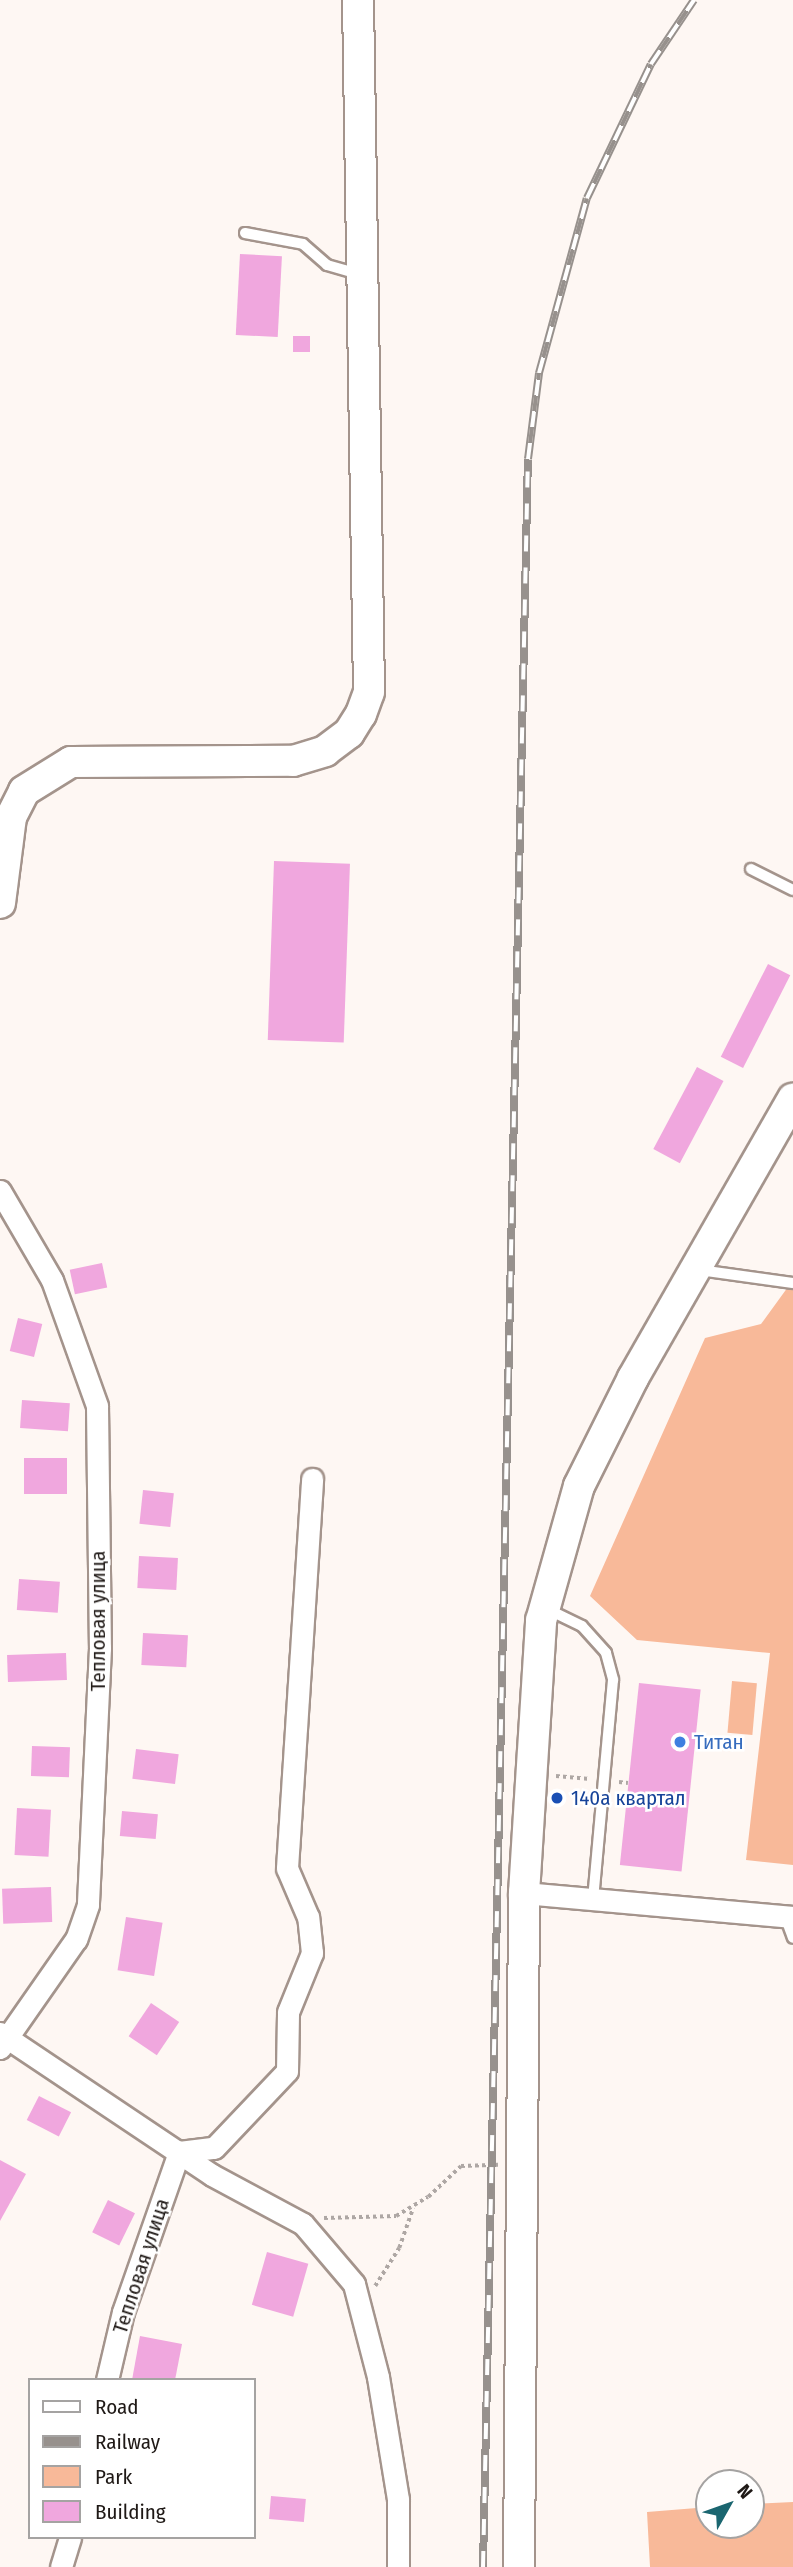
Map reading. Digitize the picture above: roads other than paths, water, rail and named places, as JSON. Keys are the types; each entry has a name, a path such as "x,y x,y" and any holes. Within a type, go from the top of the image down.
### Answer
{"street":[{"path":"0,903 11,817 24,791 71,762 293,761 325,751 349,733 361,714 369,692 358,0"},
{"path":"519,2567 524,1893 544,1607 579,1486 633,1378 698,1270 793,1099"},
{"name":"Тепловая улица","path":"0,1191 52,1280 97,1406 99,1621 88,1905 76,1939 2,2039"},
{"path":"179,2152 214,2148 288,2071 288,2012 312,1953 308,1917 287,1868 312,1479"},
{"path":"524,1893 789,1917"},
{"path":"2,2039 179,2152 303,2224 354,2284 378,2377 398,2499 398,2567"},
{"name":"Тепловая улица","path":"107,2378 123,2312 179,2152"},
{"path":"61,2567 69,2539"}],"lane":[{"path":"245,233 303,244 327,265 363,275"},
{"path":"751,869 793,890"},
{"path":"698,1270 793,1283"},
{"path":"544,1607 582,1626 606,1653 613,1680 593,1899"},
{"path":"789,1917 793,1938"}],"railway":[{"path":"483,2567 528,459 539,373 587,198 651,64 694,0"}],"place":[{"name":"Титан","path":"680,1742"},
{"name":"140а квартал","path":"557,1798"}]}
